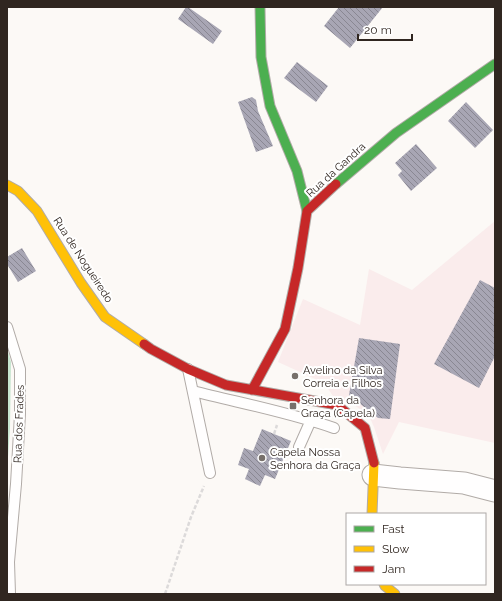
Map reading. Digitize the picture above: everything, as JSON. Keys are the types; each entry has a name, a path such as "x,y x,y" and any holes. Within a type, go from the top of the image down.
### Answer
{"street":[{"path":"260,7 261,57 270,106 297,171 307,211"},
{"name":"Rua da Gandra","path":"252,390 285,329 298,268 307,211 396,133 495,64"},
{"name":"Rua de Nogueiredo","path":"7,186 18,191 37,211 81,283 105,317 151,350 188,369 226,385 336,405 365,428 374,464 372,513"},
{"path":"374,475 464,483 495,491"},
{"path":"384,585 395,594"}],"lane":[{"name":"Rua dos Frades","path":"7,327 20,369 20,414 13,525 9,562 10,594"},
{"path":"188,369 210,472"},
{"path":"193,391 311,420 334,428"},
{"path":"299,447 311,420"}],"path":[{"path":"166,594 191,516 210,472"}],"shaded area":[{"path":"495,221 495,443 399,422 383,454 370,418 360,409 348,401 333,396 324,383 278,362 303,299 360,325 369,269 412,290"}],"green space":[{"path":"7,348 11,362 10,428 7,472"}],"building":[{"path":"186,7 222,31 213,44 178,19"},
{"path":"339,7 383,7 350,48 324,26"},
{"path":"297,62 328,86 316,102 284,78"},
{"path":"252,97 256,100 258,111 273,146 256,152 238,102"},
{"path":"466,102 493,130 475,148 448,121"},
{"path":"416,144 437,168 411,191 398,175 402,171 395,163"},
{"path":"22,248 36,271 18,282 7,264 7,257"},
{"path":"480,280 495,288 495,356 479,388 434,364"},
{"path":"359,338 400,344 390,419 378,418 349,395"},
{"name":"Capela Nossa Senhora da Graça","path":"262,429 291,441 275,479 265,475 260,486 245,479 249,469 238,465 244,448 253,451"}],"traffic: fast":[{"path":"260,7 261,57 270,106 297,171 307,211"},
{"path":"336,184 396,133 495,64"}],"traffic: slow":[{"path":"7,185 18,191 37,211 81,283 105,317 144,344"},
{"path":"372,513 374,463"},
{"path":"384,585 395,594"}],"traffic: jam":[{"path":"252,390 285,329 298,268 307,211 336,184"},
{"path":"144,344 188,369 226,385 337,405 365,428 374,463"}],"place":[{"name":"Avelino da Silva Correia e Filhos","path":"295,376"},
{"name":"Senhora da Graça (Capela)","path":"293,406"},
{"name":"Capela Nossa Senhora da Graça","path":"262,458"}]}
